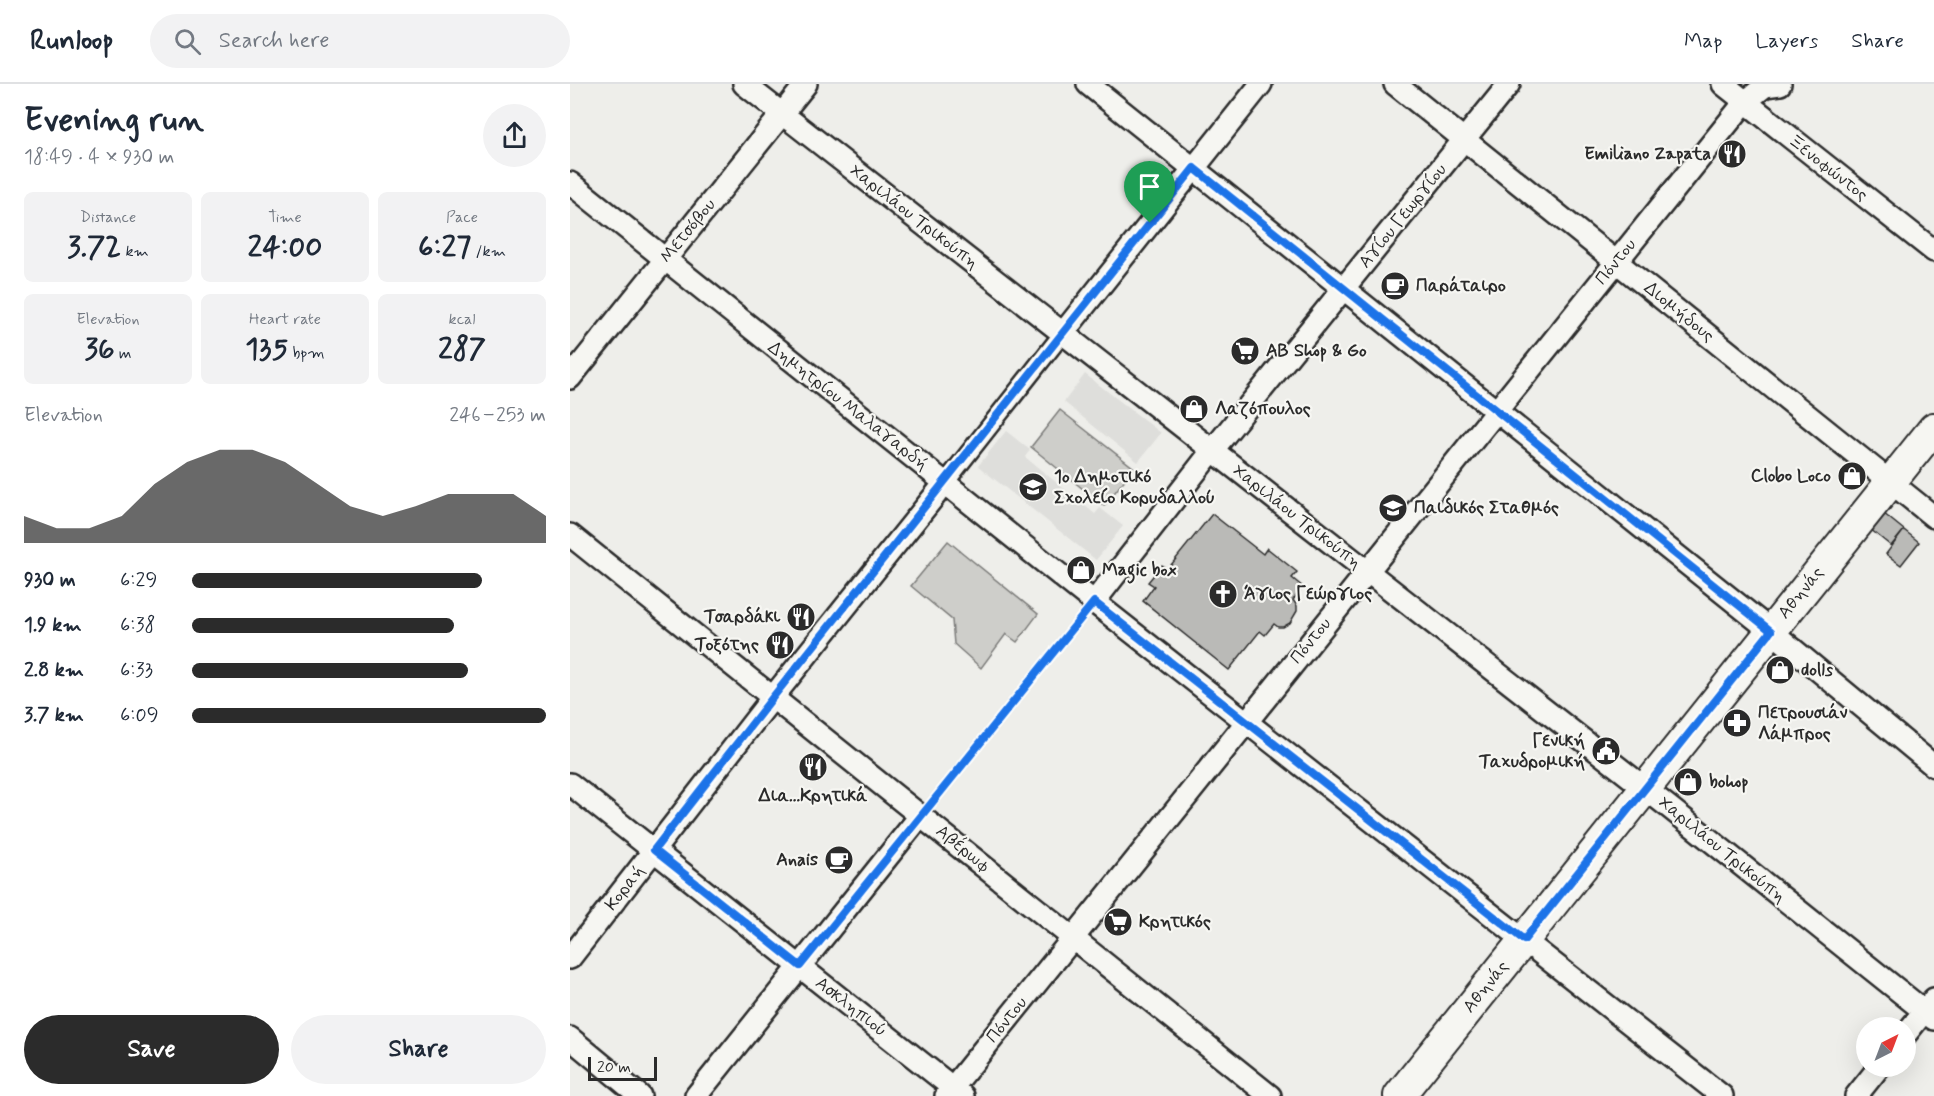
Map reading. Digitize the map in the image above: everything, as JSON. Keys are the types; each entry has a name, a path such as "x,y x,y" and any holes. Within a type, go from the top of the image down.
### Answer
{"main road":[{"name":"Αθηνάς","path":"1399,1096 1934,428"}],"street":[{"name":"Χαριλάου Τρικούπη","path":"744,84 1931,1010"},
{"name":"Μετσόβου","path":"570,378 806,84"},
{"path":"1088,84 1771,631 1934,766"},
{"name":"Κοραή","path":"570,958 773,697 1261,84"},
{"name":"Διομήδους","path":"1395,84 1934,517"},
{"name":"Αγίου Γεωργίου","path":"1094,602 1212,451 1509,84"},
{"name":"Ξενοφώντος","path":"1723,84 1934,251"},
{"name":"Πόντου","path":"954,1093 1073,938 1745,102 1765,86 1780,84"},
{"name":"Δημητρίου Μαλαγαρδή","path":"570,183 1094,602 1722,1096"},
{"name":"Αβέρωφ","path":"570,535 1270,1096"},
{"name":"Ασκληπιού","path":"570,784 800,966 954,1093"},
{"path":"696,1096 921,815"},
{"path":"1916,1024 1931,1010"},
{"path":"570,1038 640,1096"},
{"path":"1856,1096 1871,1077"}],"path":[{"path":"921,815 1094,602"}],"shaded area":[{"path":"1085,374 1161,433 1138,462 1064,402"},
{"path":"1060,410 1134,468 1104,506 1031,447"},
{"name":"1o Δημοτικό Σχολείο Κορυδαλλού","path":"1006,431 1030,450 1025,457 1095,514 1100,508 1123,526 1096,560 978,466"},
{"path":"948,541 1038,614 1017,642 1006,634 981,668 954,644 952,620 911,586"}],"building":[{"path":"1883,513 1904,530 1891,546 1870,529"},
{"name":"Άγιος Γεώργιος","path":"1212,514 1263,554 1267,548 1297,572 1292,578 1303,587 1293,600 1297,611 1290,623 1283,627 1274,624 1265,635 1260,631 1229,670 1143,601 1154,586 1148,582 1162,565 1167,570"},
{"path":"1904,530 1919,542 1901,565 1886,554"}],"place":[{"name":"Emiliano Zapata","path":"1732,154"},
{"name":"Παράταιρο","path":"1395,286"},
{"name":"ΑΒ Shop & Go","path":"1245,351"},
{"name":"Λαζόπουλος","path":"1194,409"},
{"name":"Clobo Loco","path":"1852,476"},
{"name":"1o Δημοτικό Σχολείο Κορυδαλλού","path":"1033,487"},
{"name":"Παιδικός Σταθμός","path":"1393,508"},
{"name":"Magic box","path":"1081,570"},
{"name":"Άγιος Γεώργιος","path":"1223,594"},
{"name":"Τσαρδάκι","path":"801,617"},
{"name":"Τοξότης","path":"780,645"},
{"name":"dolls","path":"1780,670"},
{"name":"Πετρουσιάν Λάμπρος","path":"1737,723"},
{"name":"Γενική Ταχυδρομική","path":"1606,751"},
{"name":"Δια...Κρητικά","path":"813,767"},
{"name":"bohop","path":"1688,782"},
{"name":"Anais","path":"839,860"},
{"name":"Κρητικός","path":"1118,922"}],"route":[{"path":"1194,168 1771,631 1524,940 1094,602 800,966 654,850 1150,223 1194,168"}]}
